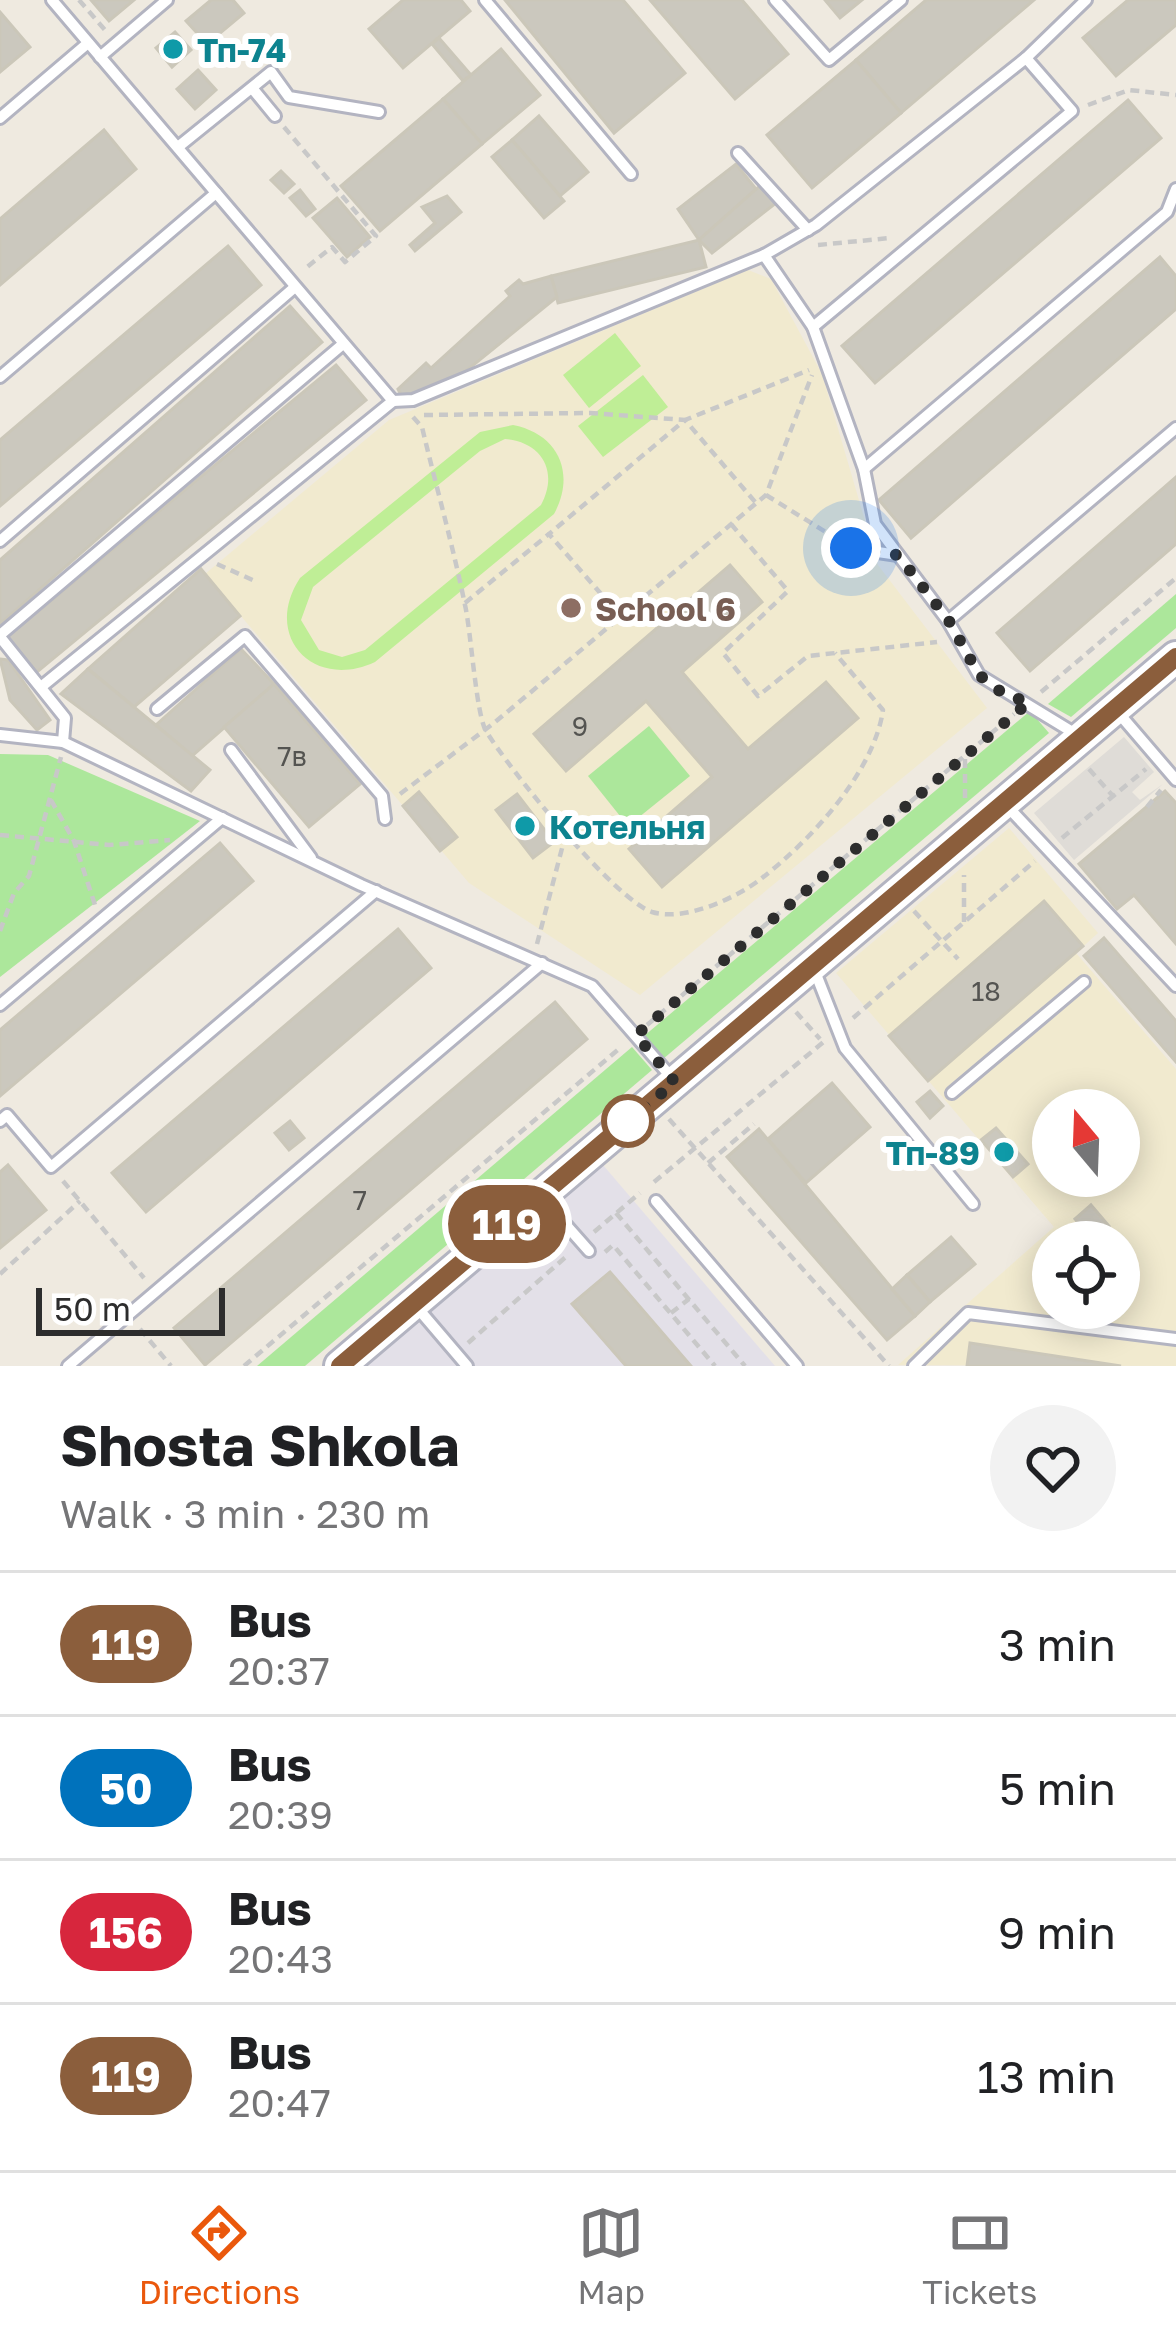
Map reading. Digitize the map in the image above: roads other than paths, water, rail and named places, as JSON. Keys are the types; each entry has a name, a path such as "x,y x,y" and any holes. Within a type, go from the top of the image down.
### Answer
{"street":[{"path":"340,1366 1176,657"}],"lane":[{"path":"52,0 393,401"},
{"path":"100,57 167,0"},
{"path":"485,0 631,174"},
{"path":"775,0 829,60 901,0"},
{"path":"41,687 393,401 413,400 784,244 1026,58 1086,0"},
{"path":"0,118 88,43"},
{"path":"814,327 1072,111 1026,58"},
{"path":"178,147 271,72 289,97 379,112"},
{"path":"252,88 274,116"},
{"path":"738,153 808,230"},
{"path":"864,470 1167,212 1176,189"},
{"path":"0,376 216,193"},
{"path":"1167,212 1176,223"},
{"path":"764,255 814,327 864,470 875,524 949,621 979,675 1005,695 1029,702 1076,742"},
{"path":"0,541 295,287"},
{"path":"63,742 64,718 0,636 344,344"},
{"path":"949,621 1176,428"},
{"path":"851,548 898,555"},
{"path":"157,709 245,636 382,796 385,819"},
{"path":"1115,709 1176,779"},
{"path":"0,735 63,742 376,891 592,986 675,1082"},
{"path":"231,750 314,862"},
{"path":"1004,803 1176,986"},
{"path":"0,1005 222,818"},
{"path":"0,1121 7,1115 51,1167 376,891"},
{"path":"68,1366 536,962"},
{"path":"813,966 845,1048 973,1204"},
{"path":"952,1094 1084,982"},
{"path":"541,1196 592,1255"},
{"path":"656,1201 797,1366"},
{"path":"413,1304 467,1366"},
{"path":"914,1366 968,1312 1176,1339"}],"place":[{"name":"Тп-74","path":"173,49"},
{"name":"School 6","path":"571,608"},
{"name":"Котельня","path":"525,826"},
{"name":"Тп-89","path":"1004,1152"}]}
